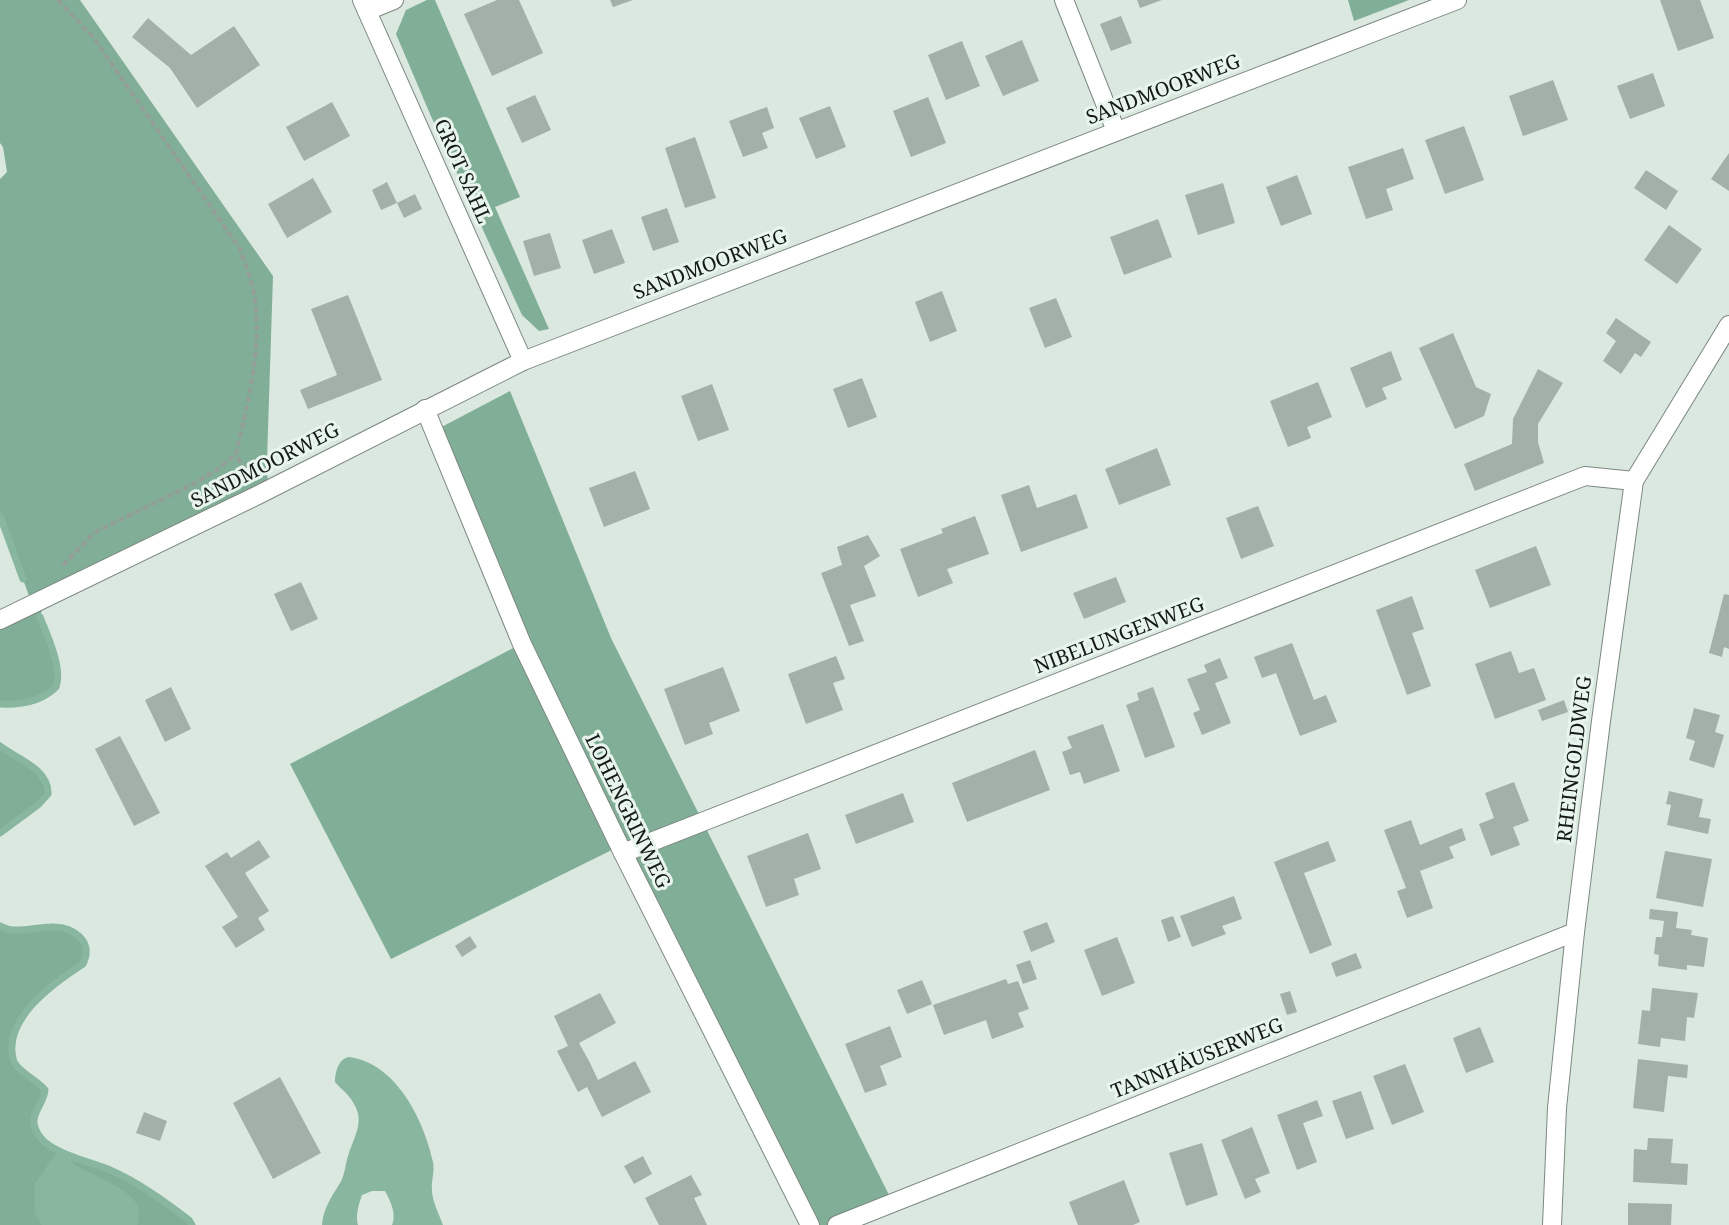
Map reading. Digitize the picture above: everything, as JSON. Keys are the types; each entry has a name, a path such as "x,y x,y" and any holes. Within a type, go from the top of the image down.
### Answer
{"street":[{"path":"364,6 393,0"},
{"path":"1064,0 1116,131"},
{"name":"SANDMOORWEG","path":"0,620 258,495 523,361 1457,0"},
{"name":"GROT SAHL","path":"364,6 523,361"},
{"name":"RHEINGOLDWEG","path":"1552,1225 1557,1108 1575,932 1602,710 1634,481 1729,325"},
{"name":"LOHENGRINWEG","path":"425,409 522,644 623,853 810,1225"},
{"name":"NIBELUNGENWEG","path":"623,853 1585,476 1634,481"},
{"name":"TANNHÄUSERWEG","path":"837,1225 1575,932"}],"path":[{"path":"57,572 94,533 197,482 236,454 249,397 256,333 253,289 240,249 93,37 58,0"},
{"path":"236,454 258,495"}],"shaded area":[{"path":"0,0 80,0 273,276 268,495 42,610 40,617 53,654 57,683 47,694 33,701 8,704 0,704 0,617 32,604 0,516 0,179 7,172 3,147 0,143"},
{"path":"427,0 435,0 520,197 495,207 549,329 539,331 522,315 396,34 406,10"},
{"path":"1348,0 1409,0 1354,21"},
{"path":"510,391 611,638 893,1203 837,1225 810,1225 620,846 391,959 290,764 521,644 434,431"},
{"path":"0,746 38,771 47,785 48,794 38,805 0,833"},
{"path":"0,926 13,930 51,927 67,929 79,936 86,948 83,964 58,981 33,1004 22,1017 15,1032 12,1046 14,1062 45,1090 34,1120 38,1134 44,1142 57,1150 131,1180 189,1220 192,1225 0,1225"},
{"path":"349,1057 381,1070 394,1082 415,1112 433,1162 432,1194 443,1225 392,1225 393,1212 385,1191 372,1191 362,1195 357,1213 358,1225 322,1225 326,1208 343,1177 357,1130 356,1109 335,1082 340,1063"},
{"path":"58,1151 72,1156 73,1164 118,1187 134,1199 139,1211 137,1225 42,1225 35,1214 35,1183"}],"building":[{"path":"497,0 519,0 543,53 492,76 464,14"},
{"path":"610,0 633,0 613,7"},
{"path":"1137,0 1162,0 1140,8"},
{"path":"1660,0 1700,0 1714,38 1678,51"},
{"path":"1121,16 1132,43 1111,51 1100,24"},
{"path":"148,18 191,55 234,26 260,65 197,108 170,68 132,37"},
{"path":"1022,40 1039,81 1003,96 985,56"},
{"path":"962,41 980,86 946,100 928,55"},
{"path":"1653,73 1665,106 1630,119 1617,86"},
{"path":"1553,80 1568,120 1523,136 1509,96"},
{"path":"535,95 551,130 522,143 506,108"},
{"path":"928,97 946,143 911,157 893,111"},
{"path":"332,102 350,136 304,161 286,127"},
{"path":"830,106 846,147 816,159 799,118"},
{"path":"767,107 774,128 762,133 768,148 743,157 729,121"},
{"path":"1464,126 1484,180 1445,194 1425,140"},
{"path":"695,137 716,198 685,208 665,148"},
{"path":"1403,148 1414,179 1386,189 1393,210 1366,219 1348,167"},
{"path":"1729,153 1729,191 1711,179"},
{"path":"1646,170 1678,191 1666,210 1634,188"},
{"path":"1297,175 1312,214 1281,226 1266,187"},
{"path":"313,178 332,212 287,238 268,204"},
{"path":"387,182 397,203 381,210 372,190"},
{"path":"1223,183 1235,223 1198,235 1185,195"},
{"path":"415,194 422,209 404,218 397,203"},
{"path":"667,208 679,242 653,251 641,217"},
{"path":"1158,219 1172,257 1124,275 1110,237"},
{"path":"1669,225 1702,249 1677,284 1644,260"},
{"path":"612,229 625,263 594,274 582,240"},
{"path":"550,233 561,268 534,276 523,241"},
{"path":"942,291 957,331 930,342 915,302"},
{"path":"348,295 382,380 308,409 300,390 337,375 311,309"},
{"path":"1056,298 1072,337 1045,348 1029,308"},
{"path":"1616,318 1651,342 1641,357 1635,353 1621,374 1603,361 1616,341 1606,333"},
{"path":"1453,333 1476,387 1491,394 1484,416 1455,429 1419,348"},
{"path":"1391,351 1402,380 1382,388 1387,399 1366,408 1350,368"},
{"path":"1538,369 1563,383 1538,424 1538,442 1544,463 1475,491 1464,464 1512,444 1513,419"},
{"path":"862,378 877,417 848,428 833,389"},
{"path":"1318,382 1332,417 1307,427 1311,438 1288,447 1270,401"},
{"path":"712,384 729,430 698,441 681,396"},
{"path":"1157,448 1171,485 1119,505 1105,469"},
{"path":"635,471 650,509 604,527 589,488"},
{"path":"1029,485 1037,508 1076,494 1088,528 1021,552 1001,495"},
{"path":"1258,506 1274,546 1241,559 1226,518"},
{"path":"975,516 989,554 947,569 953,583 918,597 900,549 943,533 941,529"},
{"path":"868,535 880,556 864,566 876,596 850,605 864,641 849,646 821,573 842,565 837,547"},
{"path":"1536,546 1551,585 1490,608 1475,570"},
{"path":"1116,577 1126,602 1084,619 1073,593"},
{"path":"301,582 318,619 291,631 274,594"},
{"path":"1724,594 1729,595 1729,649 1724,647 1722,657 1709,653"},
{"path":"1412,596 1424,629 1412,633 1431,686 1407,695 1376,610"},
{"path":"1292,643 1314,700 1326,695 1337,722 1300,736 1276,673 1262,678 1254,657"},
{"path":"1511,651 1519,673 1534,668 1546,700 1495,719 1475,664"},
{"path":"836,656 845,679 833,683 843,710 806,724 788,674"},
{"path":"1220,658 1228,678 1215,683 1231,723 1202,735 1193,713 1200,710 1187,679 1207,672 1204,665"},
{"path":"723,667 740,711 709,723 713,734 685,745 664,689"},
{"path":"171,687 191,729 165,742 145,700"},
{"path":"1153,687 1175,747 1145,758 1126,705 1139,700 1137,693"},
{"path":"1564,700 1568,712 1542,721 1538,710"},
{"path":"1694,708 1720,715 1715,732 1724,735 1714,768 1689,760 1695,741 1686,738"},
{"path":"1103,724 1120,771 1084,784 1080,772 1070,775 1062,752 1072,748 1067,737"},
{"path":"120,736 160,813 134,826 95,749"},
{"path":"1035,750 1050,790 967,822 952,783"},
{"path":"1514,782 1529,821 1513,827 1520,845 1491,856 1479,824 1494,818 1485,793"},
{"path":"1669,791 1703,799 1699,817 1711,819 1708,834 1667,825 1671,805 1666,804"},
{"path":"903,793 914,822 856,844 845,815"},
{"path":"1411,820 1420,845 1462,828 1466,840 1449,847 1454,858 1420,871 1433,908 1407,918 1397,891 1406,888 1384,830"},
{"path":"808,833 821,869 794,879 799,895 766,907 747,856"},
{"path":"259,840 270,857 245,873 269,911 258,918 265,930 236,948 222,927 238,917 205,866 227,852 231,858"},
{"path":"1328,841 1336,861 1304,873 1332,945 1310,954 1274,862"},
{"path":"1665,851 1712,859 1703,907 1656,898"},
{"path":"1234,896 1242,919 1222,926 1226,934 1192,947 1180,916"},
{"path":"1650,909 1678,912 1676,928 1692,930 1691,935 1708,938 1704,967 1687,965 1687,970 1658,966 1659,955 1654,954 1656,937 1662,937 1664,921 1649,919"},
{"path":"1173,916 1181,937 1168,942 1161,920"},
{"path":"1047,922 1055,942 1031,952 1023,931"},
{"path":"470,936 477,947 462,957 455,946"},
{"path":"1117,937 1135,983 1102,996 1084,950"},
{"path":"1356,953 1362,968 1336,977 1331,963"},
{"path":"1030,960 1037,979 1023,984 1016,965"},
{"path":"1006,979 1008,984 1018,981 1029,1009 1018,1013 1024,1027 992,1039 986,1020 944,1035 933,1005"},
{"path":"922,980 932,1004 907,1014 897,990"},
{"path":"1652,988 1698,993 1694,1018 1687,1017 1685,1041 1661,1038 1660,1047 1638,1044 1642,1010 1650,1011"},
{"path":"1290,991 1297,1012 1287,1015 1280,994"},
{"path":"600,993 616,1023 579,1043 598,1080 635,1061 651,1092 602,1117 587,1087 578,1092 557,1051 568,1046 554,1016"},
{"path":"890,1026 902,1057 880,1066 887,1085 865,1093 845,1044"},
{"path":"1480,1027 1494,1062 1466,1073 1453,1038"},
{"path":"1638,1059 1688,1065 1687,1078 1668,1076 1664,1112 1633,1108"},
{"path":"1405,1064 1424,1112 1392,1125 1373,1076"},
{"path":"280,1077 321,1153 273,1179 233,1103"},
{"path":"1361,1091 1374,1129 1346,1139 1332,1101"},
{"path":"1317,1100 1323,1116 1303,1123 1317,1162 1297,1170 1277,1115"},
{"path":"144,1112 167,1121 160,1141 136,1133"},
{"path":"1252,1127 1270,1173 1255,1179 1261,1192 1245,1199 1221,1140"},
{"path":"1648,1138 1673,1139 1671,1163 1688,1164 1687,1185 1633,1182 1634,1149 1647,1150"},
{"path":"1202,1143 1218,1195 1186,1206 1169,1153"},
{"path":"643,1156 652,1174 634,1184 624,1166"},
{"path":"691,1175 702,1195 694,1198 707,1225 659,1225 645,1198"},
{"path":"1124,1180 1140,1222 1133,1225 1078,1225 1069,1202"},
{"path":"1628,1203 1672,1204 1671,1225 1628,1225"}],"waterway":[{"path":"0,516 23,579"},
{"path":"0,704 30,702 56,687 58,679 56,661 40,617"},
{"path":"0,746 38,771 47,785 48,794 38,805 0,833"},
{"path":"0,926 13,930 51,927 67,929 79,936 86,948 83,964 45,992 22,1017 15,1032 12,1046 14,1062 45,1090 34,1120 38,1134 44,1142 57,1150 110,1170 141,1186 189,1220 192,1225"}]}
